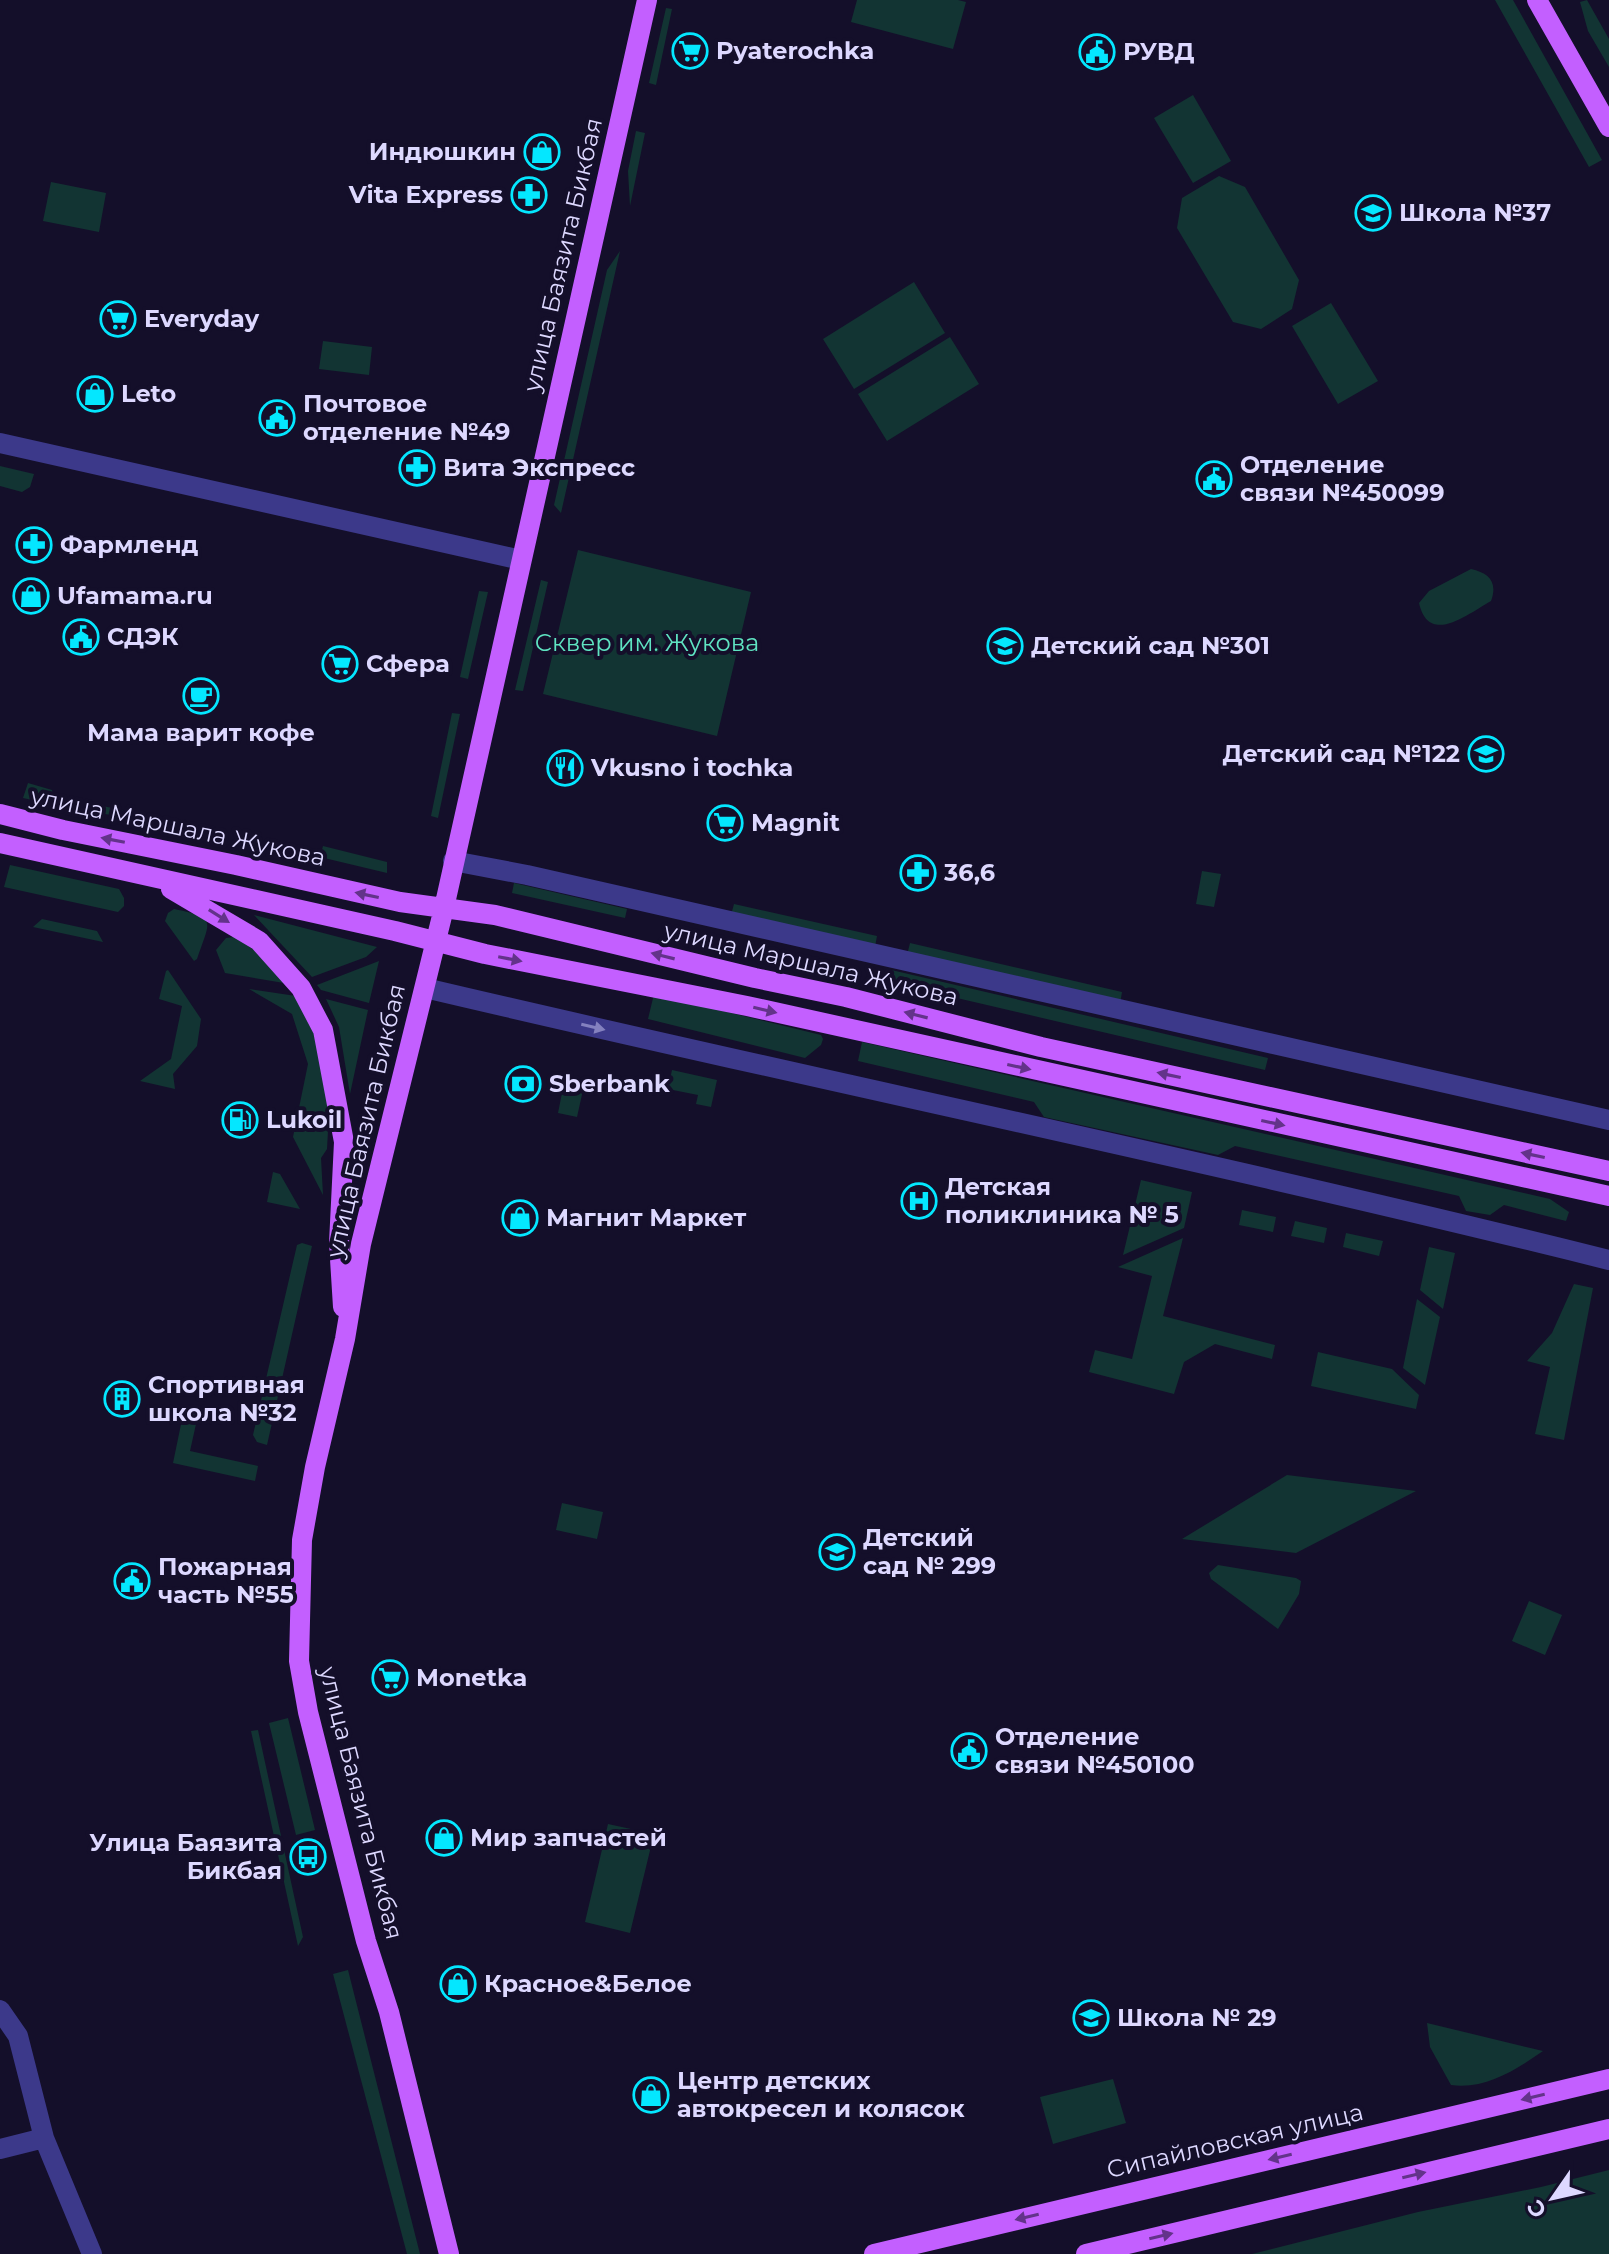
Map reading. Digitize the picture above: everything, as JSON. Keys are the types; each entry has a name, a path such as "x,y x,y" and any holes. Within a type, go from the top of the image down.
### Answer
{"main road":[{"name":"улица Баязита Бикбая","path":"449,2254 389,2012 366,1941 308,1712 299,1661 302,1540 315,1467 345,1339 361,1244 444,908 647,0"},
{"path":"1537,0 1609,127"},
{"name":"улица Маршала Жукова","path":"0,814 385,899 495,915 846,997 1041,1047 1609,1171"},
{"path":"0,843 485,954 747,1006 1609,1196"},
{"path":"151,878 259,941 301,988 323,1030 344,1142 339,1243 345,1339"},
{"name":"Сипайловская улица","path":"874,2254 1609,2079"},
{"path":"1086,2254 1609,2129"}],"street":[{"path":"0,443 521,560"},
{"path":"453,861 527,875 1609,1120"},
{"path":"425,988 1216,1166 1609,1260"},
{"path":"0,2010 18,2036 44,2138 92,2254"},
{"path":"0,2149 44,2138"}],"green space":[{"path":"857,0 966,2 953,49 851,22"},
{"path":"1495,0 1513,0 1602,160 1589,167"},
{"path":"1587,0 1609,39 1609,67 1588,31 1580,2"},
{"path":"666,8 672,9 656,85 649,83"},
{"path":"1193,95 1231,161 1193,183 1154,118"},
{"path":"636,131 645,133 630,206 628,171"},
{"path":"1219,176 1245,187 1299,280 1292,309 1261,329 1233,322 1177,228 1182,198"},
{"path":"51,182 106,193 99,232 43,221"},
{"path":"620,251 561,513 554,505 607,270"},
{"path":"914,282 945,333 854,389 823,339"},
{"path":"1331,303 1378,381 1338,404 1292,326"},
{"path":"950,337 979,384 887,441 858,394"},
{"path":"323,341 372,347 369,375 319,369"},
{"path":"0,466 34,474 30,487 22,492 0,486"},
{"name":"Сквер им. Жукова","path":"578,550 751,592 717,736 543,694"},
{"path":"1471,569 1490,579 1493,589 1491,601 1461,619 1440,625 1431,623 1424,616 1419,603 1429,591"},
{"path":"541,580 548,582 523,691 515,690"},
{"path":"479,591 488,592 468,679 460,677"},
{"path":"452,713 460,714 438,818 431,816"},
{"path":"28,783 52,790 54,798 46,803 23,798"},
{"path":"75,800 218,831 221,835 72,808"},
{"path":"323,846 387,862 387,873 320,857"},
{"path":"10,865 119,889 124,906 118,912 4,887"},
{"path":"1202,871 1221,874 1214,907 1196,904"},
{"path":"514,883 627,909 625,918 512,893"},
{"path":"734,904 877,936 875,947 731,915"},
{"path":"174,909 198,915 207,923 194,961 165,921"},
{"path":"254,915 377,947 366,957 312,977"},
{"path":"42,919 97,931 103,942 33,927"},
{"path":"234,937 255,951 284,983 225,973 216,950 226,938"},
{"path":"910,943 1122,992 1120,1004 907,955"},
{"path":"379,961 369,1003 321,990 317,985"},
{"path":"887,969 1268,1058 1265,1070 884,981"},
{"path":"168,970 201,1019 197,1046 173,1074 175,1089 140,1081 171,1059 182,1006 159,999"},
{"path":"249,989 296,996 312,1027 322,1063 329,1113 327,1149 321,1158 323,1195 293,1137 308,1064 292,1014"},
{"path":"654,994 821,1035 823,1039 821,1045 805,1058 648,1019"},
{"path":"326,999 368,1010 350,1094 339,1027"},
{"path":"862,1042 1550,1199 1569,1212 1566,1221 1504,1205 1490,1215 1466,1211 1459,1196 1235,1146 1218,1155 1044,1117 1034,1102 858,1061"},
{"path":"672,1070 717,1080 711,1107 696,1104 698,1095 668,1089"},
{"path":"552,1074 585,1081 577,1117 558,1113 563,1088 549,1085"},
{"path":"273,1172 280,1174 300,1209 267,1202"},
{"path":"1141,1180 1192,1192 1184,1228 1123,1255"},
{"path":"1242,1210 1276,1217 1273,1232 1239,1225"},
{"path":"1295,1221 1327,1228 1324,1243 1291,1236"},
{"path":"1346,1233 1383,1241 1379,1256 1343,1247"},
{"path":"1183,1238 1163,1316 1275,1345 1272,1359 1215,1344 1184,1362 1174,1394 1089,1372 1095,1350 1132,1359 1152,1276 1118,1267"},
{"path":"297,1245 312,1246 267,1445 257,1442 253,1435"},
{"path":"1429,1247 1455,1253 1443,1309 1420,1290"},
{"path":"1574,1284 1593,1288 1564,1440 1535,1434 1550,1367 1527,1361 1552,1333"},
{"path":"1417,1299 1440,1317 1425,1385 1403,1368"},
{"path":"1318,1352 1392,1369 1419,1395 1416,1409 1311,1386"},
{"path":"185,1405 198,1415 190,1451 258,1466 255,1481 173,1463"},
{"path":"1287,1475 1416,1491 1296,1553 1182,1539"},
{"path":"562,1503 603,1512 597,1539 556,1530"},
{"path":"1218,1565 1301,1581 1299,1594 1278,1629 1211,1579 1209,1573"},
{"path":"1529,1601 1562,1615 1545,1655 1512,1641"},
{"path":"288,1718 315,1830 296,1835 269,1723"},
{"path":"258,1730 303,1937 298,1946 251,1731"},
{"path":"608,1824 654,1834 630,1933 585,1922"},
{"path":"348,1970 420,2254 407,2254 333,1974"},
{"path":"1427,2023 1543,2051 1488,2081 1451,2085 1430,2047"},
{"path":"1113,2079 1126,2123 1053,2144 1040,2097"},
{"path":"1609,2170 1609,2254 1252,2254 1418,2212"}],"place":[{"name":"Pyaterochka","path":"690,51"},
{"name":"РУВД","path":"1097,52"},
{"name":"Индюшкин","path":"542,152"},
{"name":"Vita Express","path":"529,195"},
{"name":"Школа №37","path":"1373,213"},
{"name":"Everyday","path":"118,319"},
{"name":"Leto","path":"95,394"},
{"name":"Почтовое отделение №49","path":"277,418"},
{"name":"Вита Экспресс","path":"417,468"},
{"name":"Отделение связи №450099","path":"1214,479"},
{"name":"Фармленд","path":"34,545"},
{"name":"Ufamama.ru","path":"31,596"},
{"name":"СДЭК","path":"81,637"},
{"name":"Детский сад №301","path":"1005,646"},
{"name":"Сфера","path":"340,664"},
{"name":"Мама варит кофе","path":"201,696"},
{"name":"Детский сад №122","path":"1486,754"},
{"name":"Vkusno i tochka","path":"565,768"},
{"name":"Magnit","path":"725,823"},
{"name":"36,6","path":"918,873"},
{"name":"Sberbank","path":"523,1084"},
{"name":"Lukoil","path":"240,1120"},
{"name":"Детская поликлиника № 5","path":"919,1201"},
{"name":"Магнит Маркет","path":"520,1218"},
{"name":"Спортивная школа №32","path":"122,1399"},
{"name":"Детский сад № 299","path":"837,1552"},
{"name":"Пожарная часть №55","path":"132,1581"},
{"name":"Monetka","path":"390,1678"},
{"name":"Отделение связи №450100","path":"969,1751"},
{"name":"Мир запчастей","path":"444,1838"},
{"name":"Улица Баязита Бикбая","path":"308,1857"},
{"name":"Красное&Белое","path":"458,1984"},
{"name":"Школа № 29","path":"1091,2018"},
{"name":"Центр детских автокресел и колясок","path":"651,2095"}]}
